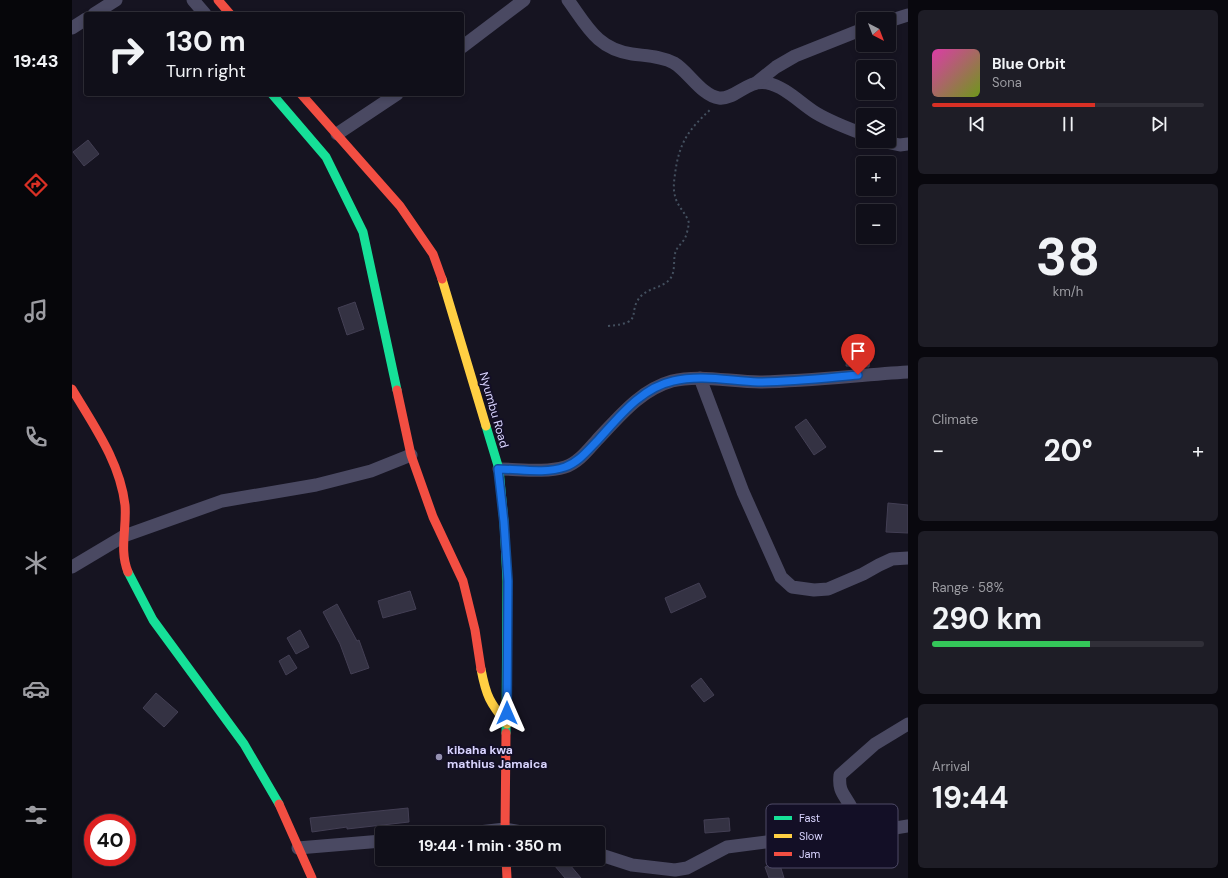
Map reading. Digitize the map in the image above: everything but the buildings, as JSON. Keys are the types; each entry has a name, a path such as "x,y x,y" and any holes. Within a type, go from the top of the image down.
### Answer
{"street":[{"path":"97,12 116,0"},
{"path":"193,0 203,12"},
{"path":"218,0 228,12"},
{"path":"464,45 524,0"},
{"path":"568,0 590,30 603,44 612,50 659,58 674,63 712,96 724,98 746,86 756,83 767,83 781,88 816,113 841,126 856,131"},
{"path":"896,19 908,15"},
{"path":"72,28 84,20"},
{"path":"756,83 776,67 795,56 856,32"},
{"path":"274,96 326,157 363,232 411,454 433,517 464,581 476,630 484,686 491,704 507,724"},
{"name":"Nyumbu Road","path":"303,96 400,206 433,254 448,296 498,469 504,522 508,581 505,826"},
{"path":"337,134 394,96"},
{"path":"896,144 908,144"},
{"path":"498,469 548,470 566,466 582,457 622,413 654,388 673,381 700,378 759,382 908,372"},
{"path":"700,378 743,492 781,576 792,587 814,590 828,589 864,574 892,559 908,558"},
{"path":"72,388 106,446 121,484 125,506 123,555 127,571 153,620 244,744 278,798 312,878"},
{"path":"72,567 124,536 222,501 316,485 371,471 411,454"},
{"path":"848,804 838,786 840,775 875,744 908,724"},
{"path":"898,828 908,826"},
{"path":"298,848 375,842"},
{"path":"605,856 632,865 674,870 687,868 727,847 766,842"},
{"path":"506,866 507,878"}],"path":[{"path":"608,326 623,325 628,322 633,317 642,295 652,288 668,281 673,274 675,253 685,238 688,223 675,196 674,185 677,159 682,142 689,131 724,98"}],"traffic: fast":[{"path":"274,96 326,157 363,232 397,390"},
{"path":"486,426 499,469 504,522 507,581 506,733"},
{"path":"128,572 153,620 244,744 279,804"}],"traffic: slow":[{"path":"442,279 486,426"},
{"path":"481,669 487,693 496,710 507,724"}],"traffic: jam":[{"path":"218,0 228,12"},
{"path":"303,96 400,206 433,254 442,279"},
{"path":"72,389 105,445 118,474 125,505 124,555 128,572"},
{"path":"397,390 411,455 433,517 463,581 475,630 481,669"},
{"path":"505,826 506,733"},
{"path":"279,804 312,878"},
{"path":"506,866 507,878"}],"place":[{"name":"kibaha kwa mathius Jamaica","path":"439,757"}],"route":[{"path":"507,713 508,581 504,522 498,469 548,470 566,466 582,457 622,413 639,398 654,388 673,381 700,378 759,382 858,375"}]}
